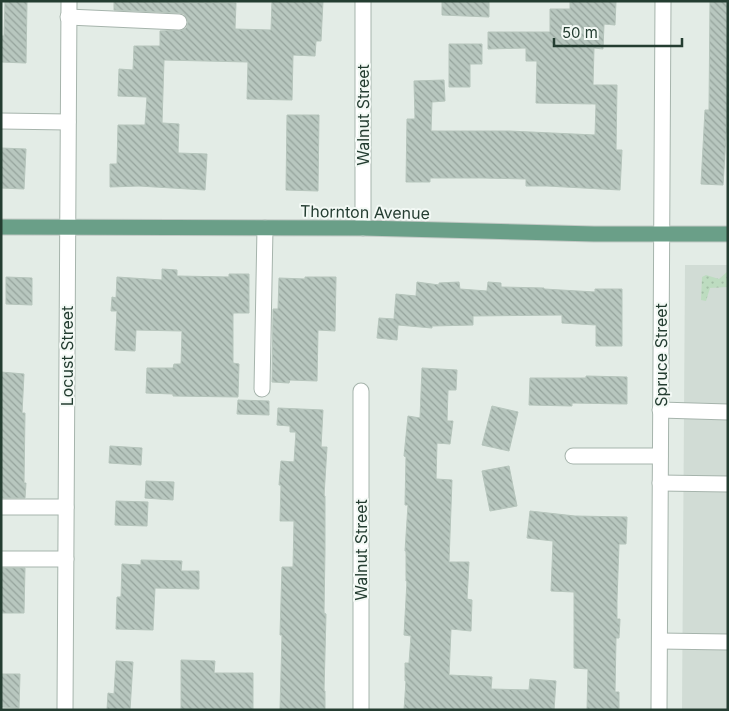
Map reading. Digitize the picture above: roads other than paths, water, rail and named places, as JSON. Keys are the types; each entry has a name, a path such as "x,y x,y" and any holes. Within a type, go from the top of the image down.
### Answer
{"main road":[{"name":"Thornton Avenue","path":"1,227 362,228 728,234"}],"street":[{"name":"Walnut Street","path":"362,228 363,1"},
{"name":"Spruce Street","path":"659,710 663,1"},
{"path":"68,9 179,22"},
{"name":"Locust Street","path":"65,710 68,9"},
{"path":"1,121 68,122"},
{"path":"262,389 265,228"},
{"name":"Walnut Street","path":"361,391 361,710"},
{"path":"660,410 728,412"},
{"path":"573,456 660,456"},
{"path":"660,483 728,484"},
{"path":"1,507 66,507"},
{"path":"1,559 66,559"},
{"path":"660,641 728,642"}]}
